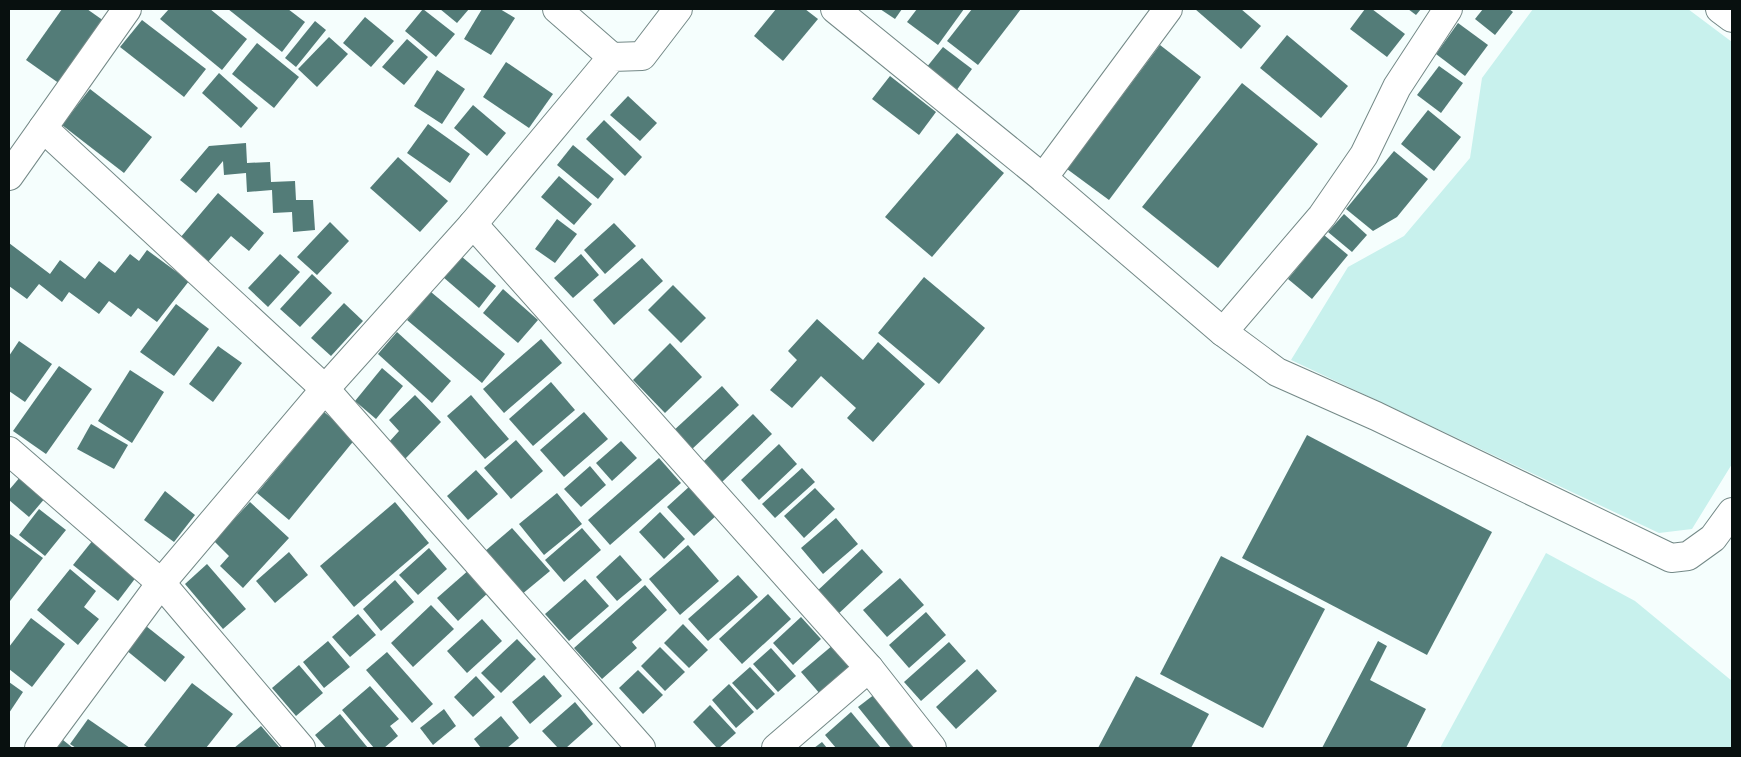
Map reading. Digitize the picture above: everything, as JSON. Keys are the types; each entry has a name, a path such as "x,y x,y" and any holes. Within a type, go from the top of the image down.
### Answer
{"lane":[{"path":"9,176 127,9"},
{"path":"558,9 612,57 642,56 678,9"},
{"path":"835,9 1043,178 1223,332 1278,372 1376,416 1671,558 1688,556 1713,538 1732,512"},
{"path":"1043,178 1168,9"},
{"path":"1223,332 1322,216 1364,155 1397,87 1448,9"},
{"path":"1720,9 1732,18"},
{"path":"39,748 161,584 324,389 473,224 612,57"},
{"path":"43,128 324,389 641,748"},
{"path":"473,224 869,668 932,748"},
{"path":"9,451 161,584 301,748"},
{"path":"776,748 869,668"}],"shaded area":[{"path":"1533,9 1688,9 1732,42 1732,464 1692,529 1659,533 1291,360 1348,267 1404,236 1470,158 1482,78"},
{"path":"1546,553 1635,601 1732,681 1732,748 1440,748"}],"building":[{"path":"62,9 87,9 104,21 60,84 26,60"},
{"path":"169,9 210,9 247,39 222,70 160,19"},
{"path":"228,9 288,9 305,22 282,52"},
{"path":"423,9 455,34 436,57 405,31"},
{"path":"440,9 469,9 457,23"},
{"path":"482,9 500,9 515,18 491,55 464,39"},
{"path":"776,9 805,9 818,19 783,61 754,36"},
{"path":"880,9 902,9 895,19"},
{"path":"917,9 964,9 938,45 907,22"},
{"path":"972,9 1021,9 978,65 947,41"},
{"path":"1195,9 1241,9 1261,26 1241,49"},
{"path":"1365,9 1372,9 1405,34 1387,57 1350,29"},
{"path":"1408,9 1421,9 1416,15"},
{"path":"1483,9 1509,9 1513,12 1495,35 1475,19"},
{"path":"365,17 394,41 371,67 343,43"},
{"path":"142,20 206,69 184,97 120,47"},
{"path":"315,21 326,30 296,67 285,58"},
{"path":"1458,23 1488,45 1465,76 1436,54"},
{"path":"1287,35 1348,86 1321,118 1260,68"},
{"path":"329,37 348,54 317,87 298,69"},
{"path":"407,39 428,57 404,85 382,67"},
{"path":"257,43 299,77 274,108 232,74"},
{"path":"1160,45 1201,77 1109,200 1067,169"},
{"path":"943,47 972,69 956,91 926,68"},
{"path":"506,62 553,94 529,128 483,97"},
{"path":"1439,66 1463,83 1441,113 1417,95"},
{"path":"437,70 465,89 442,124 414,106"},
{"path":"219,73 258,108 241,128 202,93"},
{"path":"890,76 936,112 919,135 872,99"},
{"path":"1242,83 1318,144 1218,268 1142,207"},
{"path":"90,89 152,137 124,173 62,125"},
{"path":"628,96 657,123 640,141 610,115"},
{"path":"473,105 506,133 487,156 454,128"},
{"path":"1428,110 1461,137 1434,171 1401,144"},
{"path":"604,120 642,157 625,176 586,139"},
{"path":"428,124 470,154 450,183 407,153"},
{"path":"957,133 1004,173 932,257 885,217"},
{"path":"246,143 247,163 270,162 271,182 295,181 296,200 313,200 315,230 293,232 292,212 273,213 272,190 247,192 246,173 224,175 223,161 196,193 180,180 209,146"},
{"path":"573,145 614,179 598,199 557,165"},
{"path":"1394,151 1428,179 1397,217 1373,231 1346,209"},
{"path":"398,157 448,201 420,232 370,188"},
{"path":"559,176 592,204 574,225 541,197"},
{"path":"218,193 264,233 249,251 231,236 208,262 180,238"},
{"path":"1344,214 1367,235 1352,252 1328,232"},
{"path":"557,219 577,234 555,263 535,249"},
{"path":"330,222 349,241 317,275 297,257"},
{"path":"614,223 636,246 605,274 584,250"},
{"path":"1324,235 1348,255 1312,299 1288,279"},
{"path":"9,243 50,274 60,260 85,279 99,261 115,273 130,254 139,261 147,250 189,281 157,322 138,308 131,317 109,301 99,314 69,292 62,302 39,284 27,299 9,286"},
{"path":"280,254 300,272 268,307 248,288"},
{"path":"581,254 599,275 573,298 554,278"},
{"path":"461,256 496,286 479,308 443,277"},
{"path":"642,258 663,281 614,325 593,300"},
{"path":"312,274 332,293 300,327 280,309"},
{"path":"924,277 985,328 939,384 878,333"},
{"path":"673,285 706,318 681,343 648,310"},
{"path":"503,289 538,320 518,343 483,313"},
{"path":"431,292 505,354 482,383 407,320"},
{"path":"344,303 363,321 331,356 311,338"},
{"path":"176,304 209,329 174,376 140,352"},
{"path":"817,319 863,360 878,342 925,384 873,442 847,418 856,408 821,376 792,408 770,390 797,360 788,351"},
{"path":"397,332 451,381 432,403 378,354"},
{"path":"541,339 562,363 504,413 483,389"},
{"path":"19,341 52,364 25,402 9,391 9,356"},
{"path":"670,343 702,377 665,413 633,380"},
{"path":"218,346 242,363 213,402 189,384"},
{"path":"59,366 92,389 46,454 13,431"},
{"path":"382,368 403,386 376,419 355,401"},
{"path":"130,370 164,392 132,443 98,421"},
{"path":"551,382 575,410 533,446 509,419"},
{"path":"722,386 739,405 690,451 672,432"},
{"path":"415,395 441,422 405,459 389,442 399,431 389,420"},
{"path":"471,395 509,439 485,459 447,416"},
{"path":"324,412 356,438 289,520 257,493"},
{"path":"584,412 608,439 564,477 540,450"},
{"path":"753,414 772,434 721,483 702,463"},
{"path":"91,424 128,445 114,469 77,449"},
{"path":"1307,435 1492,532 1427,655 1242,558"},
{"path":"516,440 543,471 511,499 484,468"},
{"path":"621,441 637,458 612,481 596,463"},
{"path":"779,444 797,464 759,500 741,480"},
{"path":"659,458 681,483 610,545 588,520"},
{"path":"590,466 606,485 581,507 564,489"},
{"path":"802,468 815,482 775,518 762,504"},
{"path":"476,470 498,494 468,520 447,496"},
{"path":"21,476 46,497 29,517 9,500 9,490"},
{"path":"691,485 718,514 694,536 667,507"},
{"path":"815,488 835,509 804,538 784,516"},
{"path":"165,491 195,515 174,542 144,520"},
{"path":"557,493 582,524 544,555 519,524"},
{"path":"250,502 289,538 243,588 220,566 229,556 214,541"},
{"path":"395,502 429,543 354,607 320,566"},
{"path":"39,509 66,530 45,556 19,535"},
{"path":"660,512 685,539 664,559 639,532"},
{"path":"836,518 858,544 823,574 801,548"},
{"path":"512,528 550,571 521,595 484,552"},
{"path":"582,528 601,550 564,582 545,560"},
{"path":"9,535 43,558 10,601"},
{"path":"93,540 137,576 118,601 73,565"},
{"path":"688,545 719,581 680,615 649,579"},
{"path":"429,548 447,569 418,595 399,575"},
{"path":"862,549 883,572 836,616 815,593"},
{"path":"289,552 308,575 275,603 256,581"},
{"path":"620,555 642,580 617,601 596,577"},
{"path":"1221,556 1325,609 1263,728 1160,674"},
{"path":"207,564 246,609 223,629 185,584"},
{"path":"70,569 96,591 84,607 99,619 78,645 37,610"},
{"path":"470,569 490,591 458,621 437,598"},
{"path":"738,575 758,597 708,641 688,619"},
{"path":"900,578 924,605 887,637 863,610"},
{"path":"585,579 609,606 569,641 545,614"},
{"path":"395,580 414,602 381,631 363,609"},
{"path":"645,585 667,610 632,642 637,648 602,679 574,648"},
{"path":"768,594 791,619 742,664 719,639"},
{"path":"431,605 454,629 413,667 391,643"},
{"path":"926,612 946,635 909,668 889,645"},
{"path":"358,614 376,635 350,657 332,637"},
{"path":"801,617 821,639 793,665 773,643"},
{"path":"31,618 65,644 32,687 9,669 9,647"},
{"path":"482,619 502,641 467,673 447,651"},
{"path":"683,624 708,650 689,668 664,643"},
{"path":"146,626 185,657 165,682 126,650"},
{"path":"517,639 536,659 501,693 481,673"},
{"path":"328,641 350,667 324,688 303,662"},
{"path":"1378,641 1387,646 1370,680 1426,709 1406,748 1322,748"},
{"path":"949,642 966,661 921,701 904,682"},
{"path":"833,645 853,667 821,695 801,672"},
{"path":"660,647 685,672 665,691 641,666"},
{"path":"771,648 796,676 778,692 753,664"},
{"path":"387,652 433,704 412,723 366,670"},
{"path":"299,665 323,693 296,716 272,688"},
{"path":"750,667 775,694 757,710 732,683"},
{"path":"977,669 997,691 956,729 936,707"},
{"path":"638,670 663,695 643,714 619,688"},
{"path":"544,675 562,696 530,724 512,702"},
{"path":"476,676 495,697 473,717 454,697"},
{"path":"1136,676 1209,714 1191,748 1098,748"},
{"path":"9,682 23,692 9,713"},
{"path":"192,683 233,714 206,748 148,748 144,745"},
{"path":"729,684 754,712 736,728 712,700"},
{"path":"370,686 399,719 390,726 398,736 384,748 374,748 342,710"},
{"path":"875,694 918,748 891,748 858,707"},
{"path":"575,702 593,724 566,748 558,748 542,731"},
{"path":"710,705 736,733 719,748 693,722"},
{"path":"444,709 456,726 433,745 420,728"},
{"path":"851,712 881,748 836,748 825,735"},
{"path":"340,714 368,748 326,748 315,735"},
{"path":"501,716 519,738 507,748 481,748 474,739"},
{"path":"88,719 130,748 76,748 70,744"},
{"path":"261,726 280,748 234,748"},
{"path":"63,740 73,748 57,748"},
{"path":"822,742 827,748 814,748"}]}
